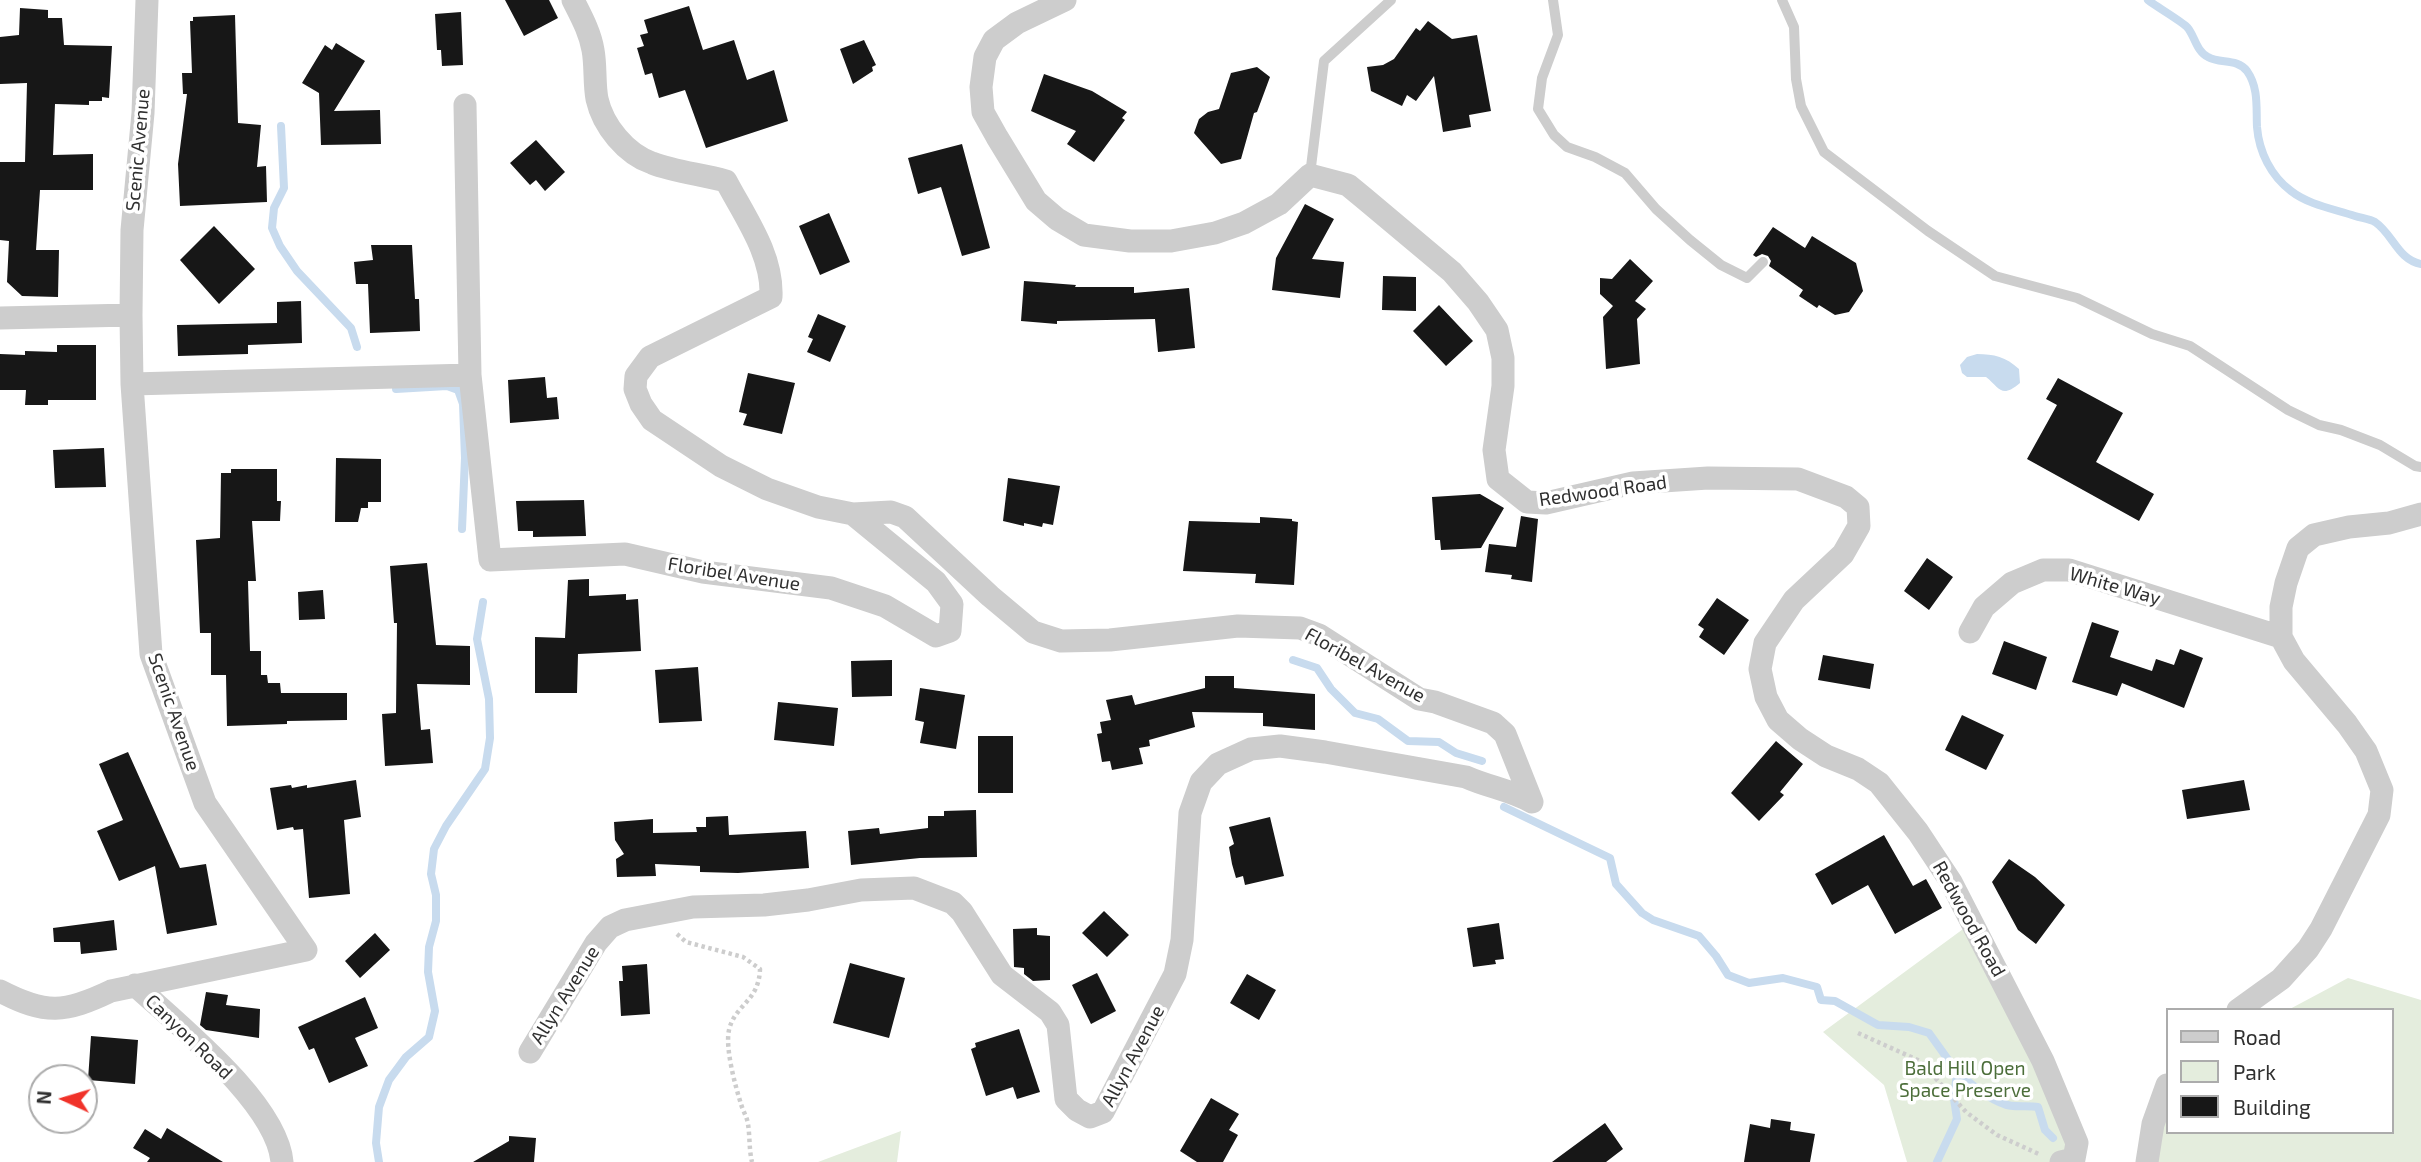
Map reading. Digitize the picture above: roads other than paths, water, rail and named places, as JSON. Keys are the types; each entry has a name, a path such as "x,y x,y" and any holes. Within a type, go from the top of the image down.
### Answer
{"street":[{"name":"Scenic Avenue","path":"0,991 27,1005 57,1009 87,1002 111,990 306,950 205,803 151,654 132,383 131,315 132,230 143,113 147,0"},
{"name":"Floribel Avenue","path":"573,0 593,50 597,100 607,123 634,155 651,163 726,181 768,262 772,279 771,297 650,357 636,376 635,389 641,404 652,419 721,466 767,489 818,508 853,514 891,512 905,517 1033,632 1061,641 1110,640 1238,626 1300,628 1319,635 1419,699 1493,723 1505,734 1517,765"},
{"path":"1065,0 1017,23 995,40 985,57 981,87 983,113 1036,201 1057,219 1084,235 1130,241 1171,241 1215,233 1244,223 1279,204 1310,175"},
{"name":"Floribel Avenue","path":"465,105 470,375 490,560 625,554 703,572 831,588 885,606 936,636 950,631 952,604 936,582 853,514"},
{"name":"Redwood Road","path":"1310,175 1348,185 1365,199 1452,272 1478,302 1497,330 1503,358 1503,386 1494,450 1498,479 1527,502 1546,503 1633,484 1734,478 1798,479 1846,497 1858,507 1859,526 1843,554 1794,600 1765,643 1760,669 1766,697 1778,720 1800,739 1826,756 1858,769 1878,783 1918,832 1951,881 2043,1061 2077,1143 2074,1158 2052,1159"},
{"path":"0,318 131,315"},
{"path":"132,383 470,375"},
{"path":"2241,1008 2281,979 2308,949 2322,929 2379,815 2382,790 2365,751 2347,724 2294,661 2281,637 2283,595 2298,548 2314,535 2349,527 2389,523 2421,513"},
{"name":"White Way","path":"1970,632 1984,607 2012,583 2043,570 2069,570 2281,637"},
{"name":"Allyn Avenue","path":"530,1052 596,943 611,927 625,920 694,907 764,905 861,890 914,888 953,903 968,920 1002,975 1051,1012 1058,1025 1066,1099 1077,1110 1090,1117 1103,1112 1175,974 1182,940 1190,813 1201,782 1219,764 1251,749 1280,746 1314,750 1465,777 1483,785 1516,793 1532,802 1517,765"},
{"name":"Canyon Road","path":"135,985 228,1072 270,1127 282,1155 282,1162"},
{"path":"2147,1162 2153,1124 2166,1089"}],"lane":[{"path":"1310,175 1324,61 1391,0"},
{"path":"1553,0 1558,35 1542,78 1538,108 1554,135 1567,146 1625,173 1656,209 1721,265 1748,278 1763,262"},
{"path":"1782,0 1794,27 1796,79 1801,106 1824,152 1928,231 1995,276 2077,298 2152,334 2190,346 2297,415 2380,445 2421,467"}],"water":[{"path":"1977,354 1994,356 2009,362 2019,369 2020,383 2005,391 1986,377 1967,377 1962,373 1960,365 1967,357"}],"waterway":[{"path":"2148,0 2187,27 2204,54 2213,59 2238,64 2247,71 2255,91 2260,145 2267,163 2284,185 2298,196 2314,203 2375,222 2401,252 2413,262 2421,264"},
{"path":"281,126 284,188 274,208 272,228 280,246 297,271 351,328 357,347"},
{"path":"396,389 447,386 458,390 463,404 465,458 462,529"},
{"path":"379,1162 376,1143 379,1107 389,1080 406,1057 429,1037 435,1011 428,972 429,947 436,921 436,895 431,874 434,849 446,826 485,769 490,738 489,699 477,639 483,602"},
{"path":"1293,660 1317,668 1331,689 1355,713 1378,719 1408,741 1439,742 1456,753 1482,761"},
{"path":"1504,807 1610,858 1616,884 1642,913 1653,920 1699,936 1728,975 1749,983 1783,978 1817,987 1821,1000 1835,1001 1878,1025 1909,1027 1929,1033 1957,1072 1954,1099 1957,1119 1937,1162"},
{"path":"1957,1072 1998,1102 2012,1106 2038,1107 2045,1130 2053,1138"}],"park label":[{"name":"Bald Hill Open Space Preserve","path":"1965,1080"}]}
